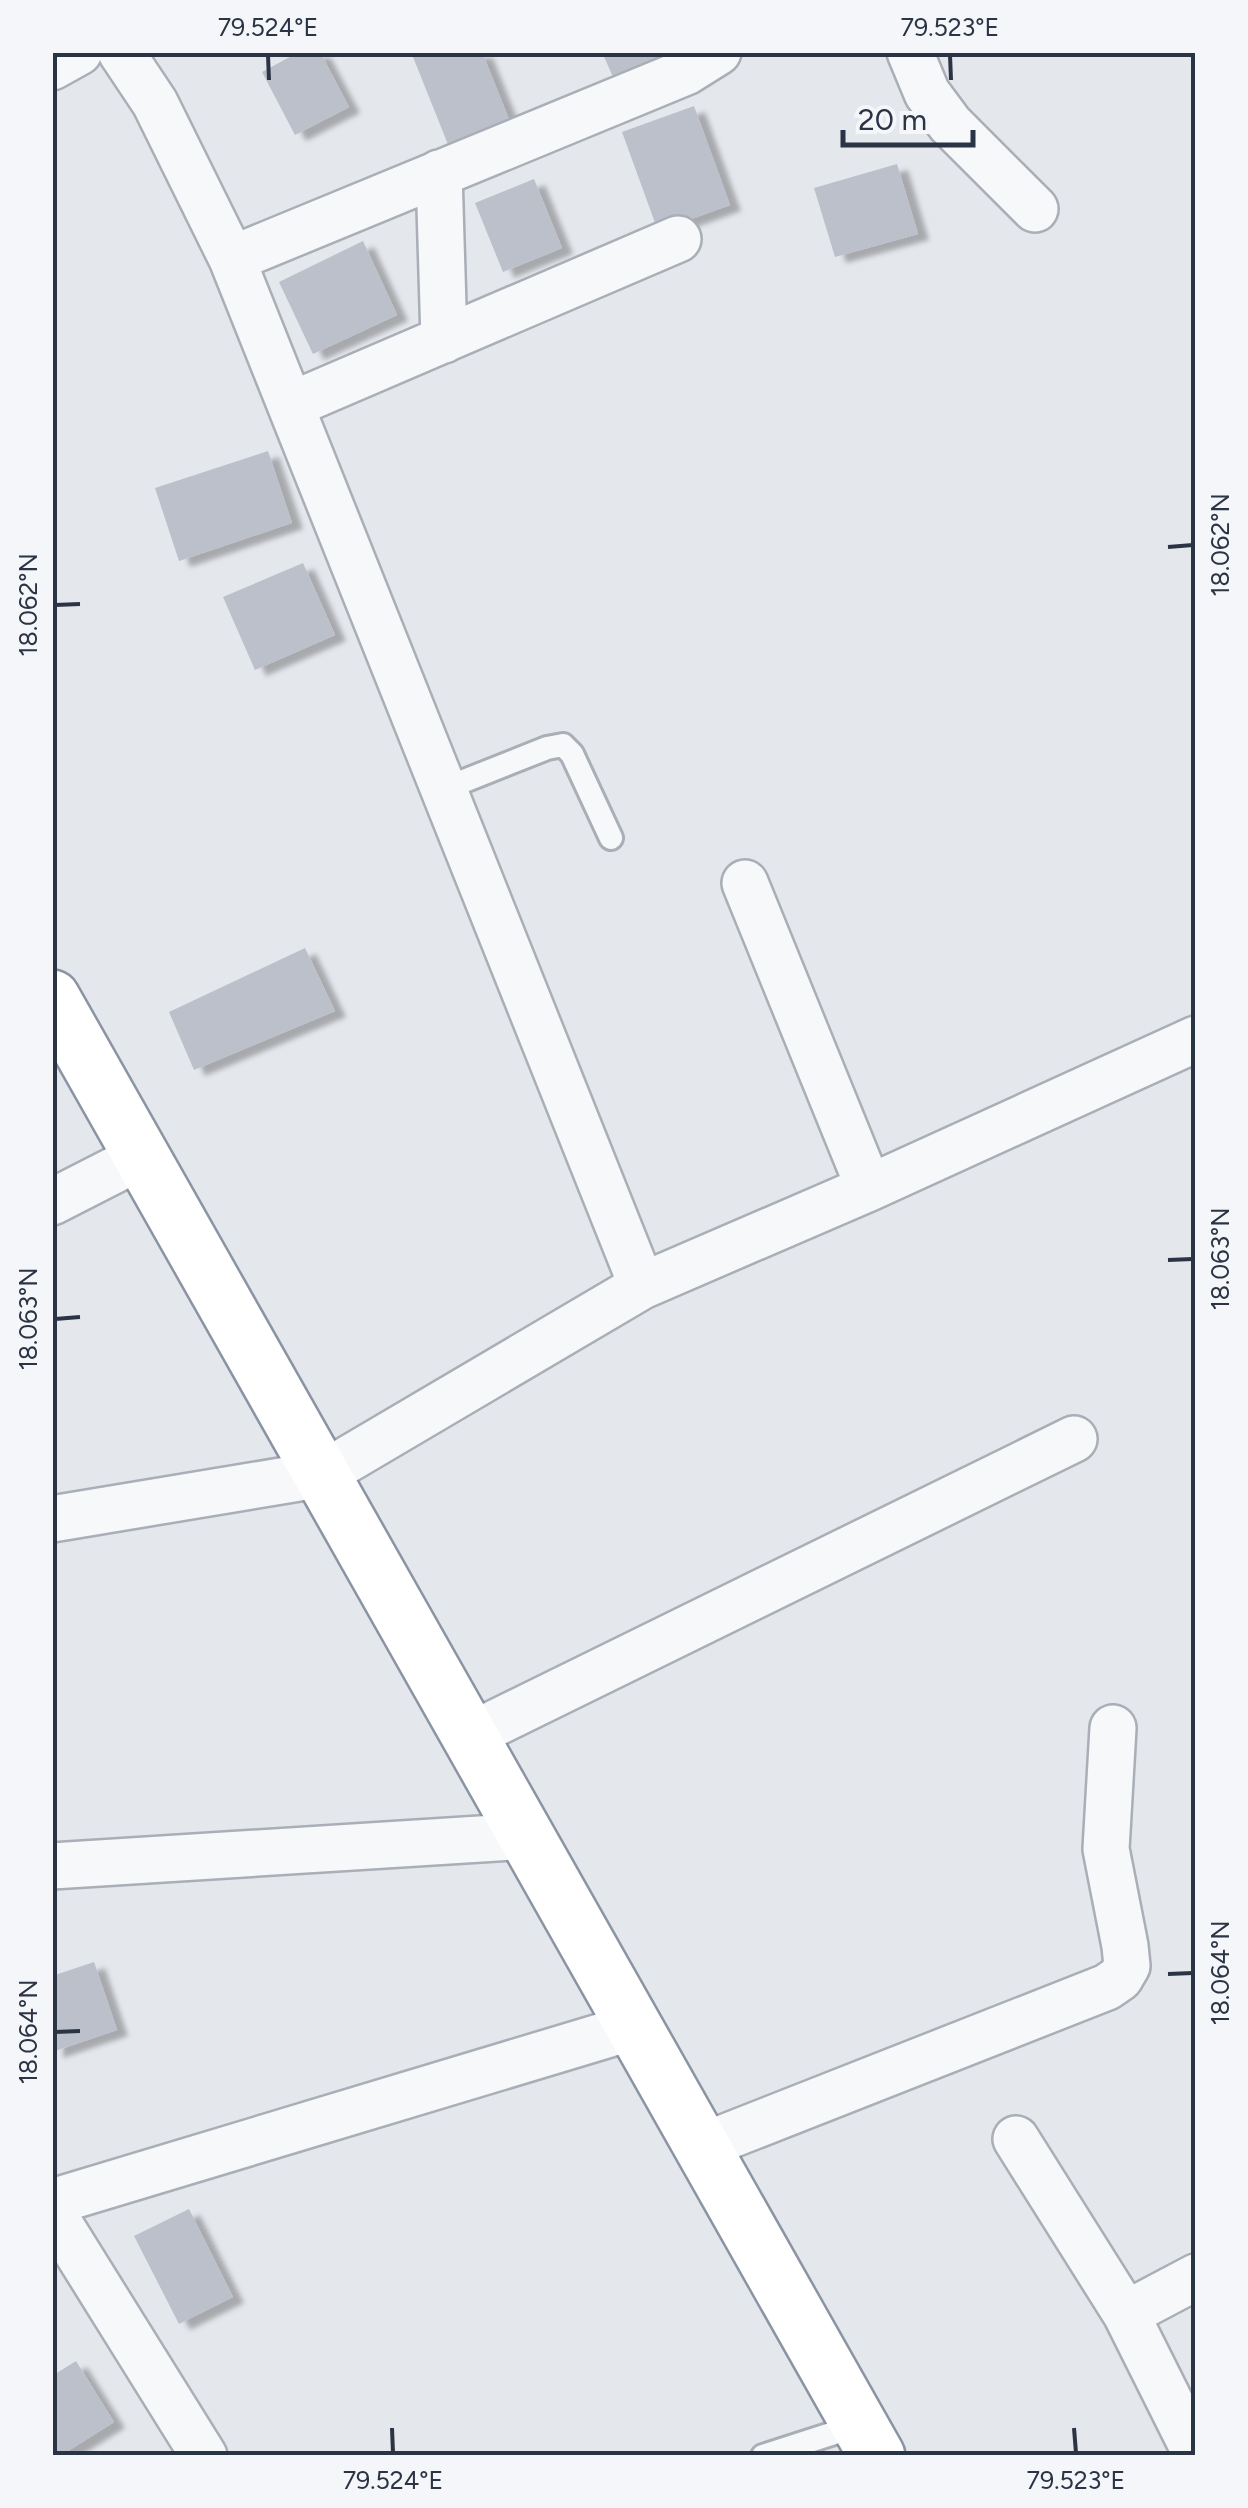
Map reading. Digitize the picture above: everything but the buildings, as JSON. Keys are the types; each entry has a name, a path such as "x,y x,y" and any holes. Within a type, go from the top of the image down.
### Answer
{"highway":[{"path":"52,998 868,2440"}],"street":[{"path":"52,67 79,52"},
{"path":"121,52 155,103 232,259 642,1286"},
{"path":"232,259 686,72 718,52"},
{"path":"910,52 927,93 950,124 1035,209"},
{"path":"439,173 444,340"},
{"path":"291,405 678,239"},
{"path":"745,883 869,1188"},
{"path":"52,1518 323,1474 642,1286 1196,1039"},
{"path":"52,1202 142,1156"},
{"path":"471,1735 1074,1439"},
{"path":"703,2146 1107,1987 1120,1978 1127,1966 1125,1946 1106,1850 1114,1728"},
{"path":"52,1866 528,1836"},
{"path":"52,2202 636,2026"},
{"path":"1016,2139 1126,2314 1196,2454"},
{"path":"52,2212 204,2456"},
{"path":"1126,2314 1196,2276"}],"lane":[{"path":"444,789 548,748 563,746 572,754 611,838"},
{"path":"763,2456 868,2440"}]}
